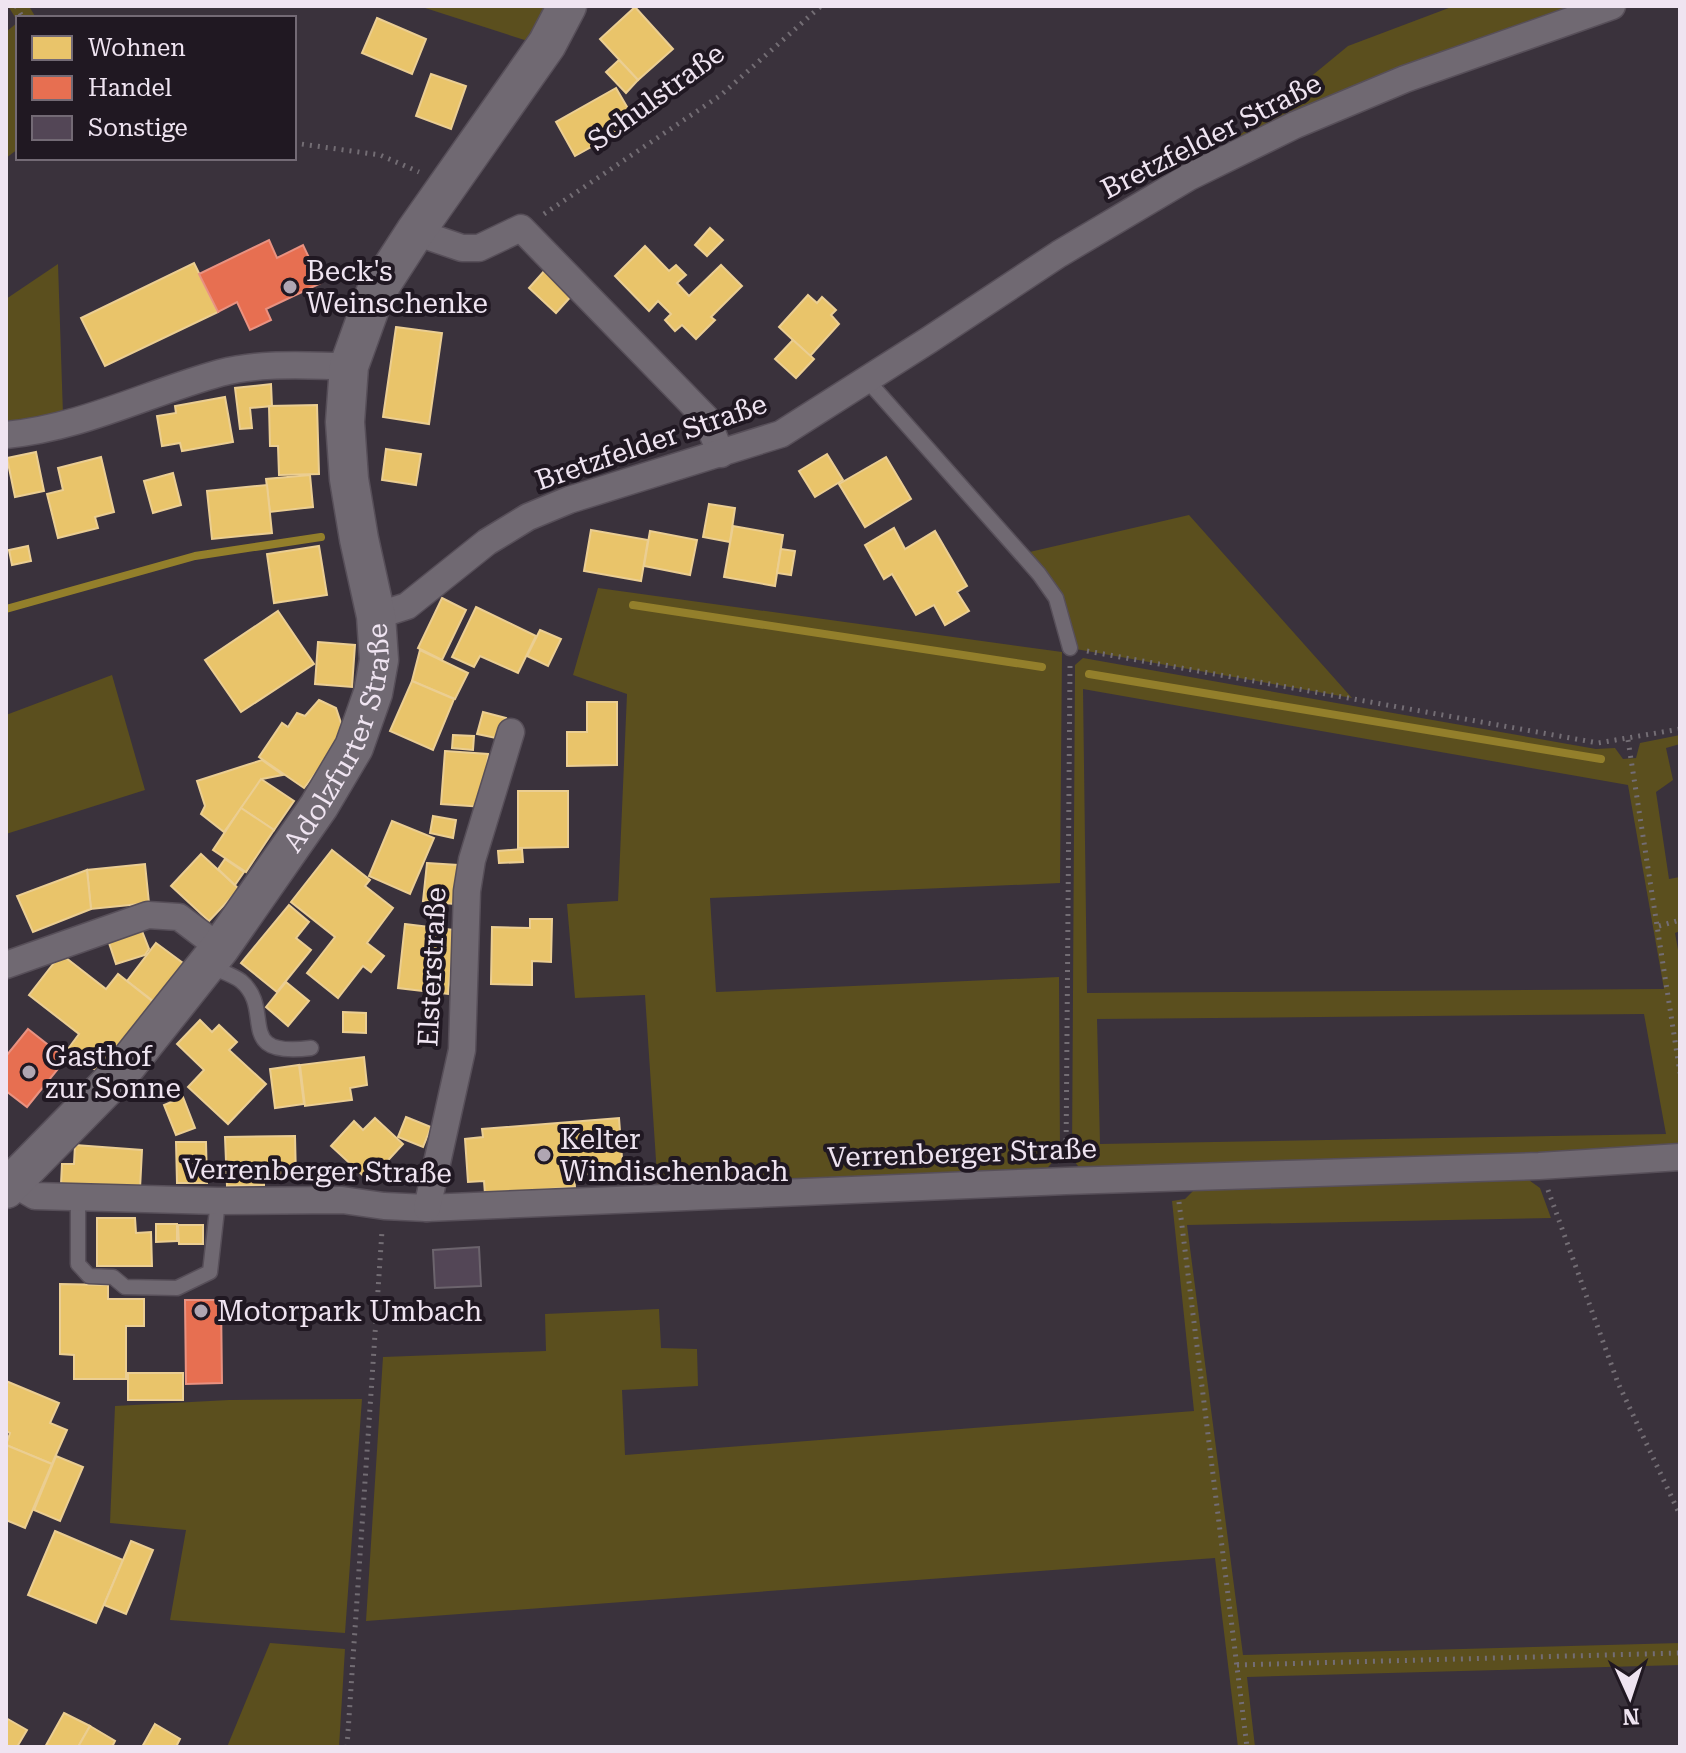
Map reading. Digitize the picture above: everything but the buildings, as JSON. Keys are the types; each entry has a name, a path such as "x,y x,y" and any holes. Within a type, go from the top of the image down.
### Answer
{"main road":[{"name":"Adolzfurter Straße","path":"8,1185 123,1070 213,956 319,806 354,747 373,693 379,660 376,616 349,479 345,422 349,366 375,294 547,44 567,6"}],"street":[{"name":"Bretzfelder Straße","path":"376,616 407,606 487,542 528,517 569,500 781,434 1059,254 1189,177 1295,125 1405,79 1612,6"},
{"path":"415,232 462,248 479,248 521,228 706,418 721,454"},
{"path":"6,435 62,426 222,373 275,365 349,366"},
{"name":"Elsterstraße","path":"427,1208 462,1050 467,891 472,860 511,732"},
{"path":"6,965 148,915 179,917 213,956"},
{"name":"Verrenberger Straße","path":"8,1185 35,1196 218,1201 342,1200 427,1208 1066,1181 1539,1166 1680,1157"}],"lane":[{"path":"867,380 1039,574 1056,598 1070,648"},
{"path":"213,956 242,982 251,997 264,1039 273,1048 287,1051 311,1048"},
{"path":"78,1196 78,1264 89,1276 113,1277 125,1287 177,1288 210,1272 218,1201"}],"path":[{"name":"Schulstraße","path":"521,228 721,95 820,6"},
{"path":"296,143 380,155 450,185"},
{"path":"1066,1181 1070,648 1598,743 1680,729"},
{"path":"1628,740 1680,1073"},
{"path":"1659,926 1680,920"},
{"path":"1539,1166 1618,1383 1680,1515"},
{"path":"1176,1177 1247,1747"},
{"path":"347,1747 384,1206"},
{"path":"1237,1665 1680,1653"}],"shaded area":[{"path":"8,6 29,6 35,16 16,16 16,19"},
{"path":"419,6 554,6 534,43"},
{"path":"1454,6 1612,6 1189,177 1348,46"},
{"path":"16,24 16,150 6,158 6,32"},
{"path":"58,264 63,415 6,428 6,299"},
{"path":"1189,515 1352,698 1070,648 1065,623 1021,554"},
{"path":"598,588 1062,652 1060,883 710,898 716,992 1059,977 1060,1153 1044,1172 658,1190 645,995 575,998 567,904 618,901 627,694 573,675"},
{"path":"1083,658 1596,749 1615,748 1623,759 1636,758 1640,743 1680,735 1680,744 1666,748 1673,780 1656,792 1669,879 1680,877 1680,931 1675,933 1680,961 1680,1147 1545,1157 1081,1170 1072,1158 1075,665","holes":["1083,689 1628,785 1664,989 1087,993","1644,1014 1666,1134 1100,1144 1097,1019"]},
{"path":"112,675 145,790 6,834 6,715"},
{"path":"1526,1178 1540,1188 1551,1218 1187,1225 1243,1655 1680,1643 1680,1665 1247,1677 1255,1747 1238,1747 1215,1558 366,1621 383,1357 546,1351 545,1314 659,1309 661,1348 697,1349 698,1386 622,1390 625,1455 1194,1411 1172,1201 1185,1199 1197,1187"},
{"path":"362,1399 345,1633 170,1620 186,1530 110,1523 115,1406 229,1400"},
{"path":"270,1643 345,1649 339,1747 227,1747"}],"waterway":[{"path":"6,609 195,556 321,537"},
{"path":"633,605 1042,667"},
{"path":"1089,674 1601,759"}],"place":[{"name":"Beck's Weinschenke","path":"290,287"},
{"name":"Gasthof zur Sonne","path":"29,1072"},
{"name":"Kelter Windischenbach","path":"544,1155"},
{"name":"Motorpark Umbach","path":"201,1311"}]}
